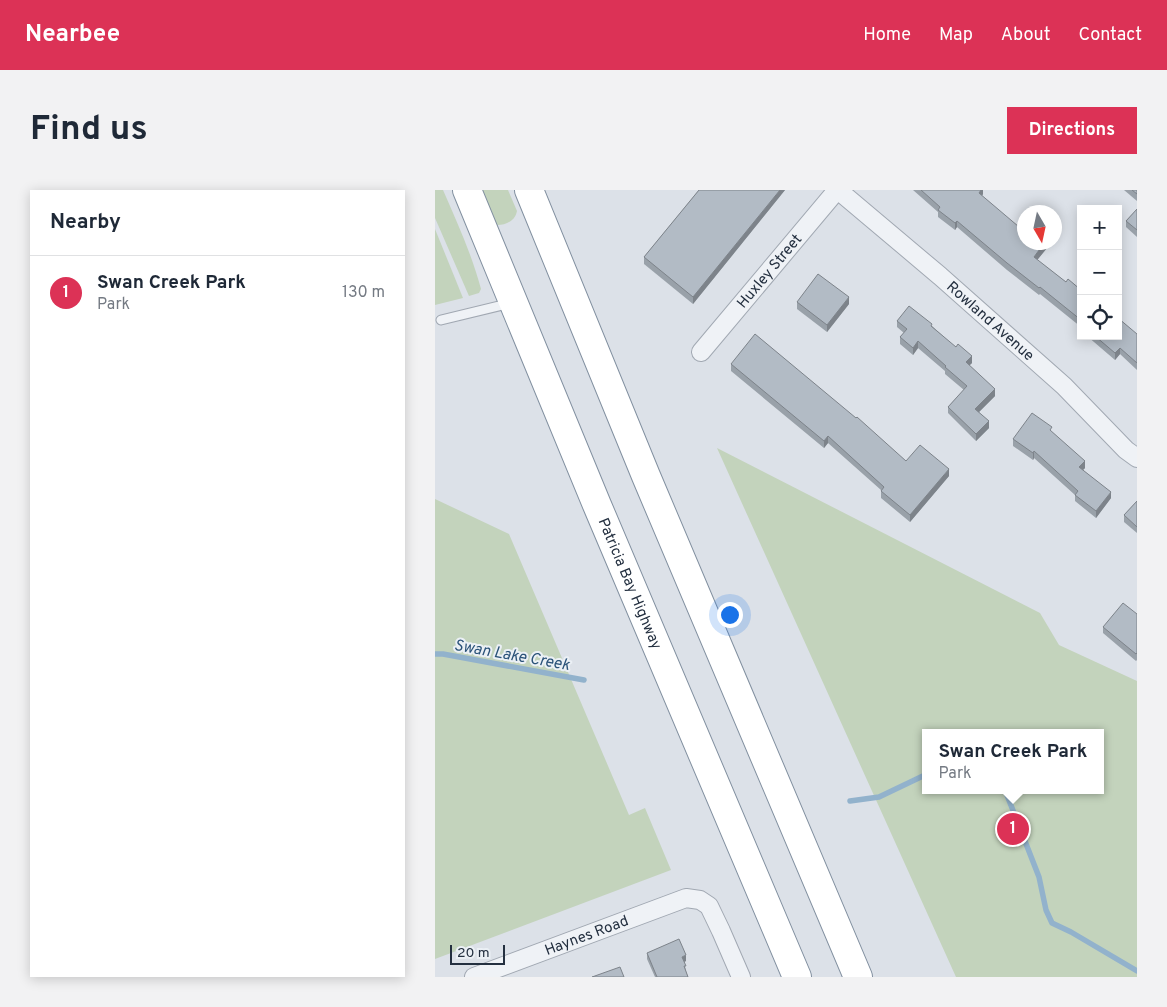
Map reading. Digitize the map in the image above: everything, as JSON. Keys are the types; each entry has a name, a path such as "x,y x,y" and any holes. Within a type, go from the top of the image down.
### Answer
{"highway":[{"name":"Patricia Bay Highway","path":"467,190 601,514 797,977"},
{"path":"529,190 650,485 859,977"}],"street":[{"name":"Huxley Street","path":"701,352 837,190"},
{"name":"Rowland Avenue","path":"837,190 940,276 1050,373 1126,450 1137,458"},
{"name":"Haynes Road","path":"474,977 687,898 700,900 709,906 741,977"}],"lane":[{"path":"441,320 513,302"}],"green space":[{"path":"435,190 443,190 454,214 477,276 481,289 479,293 469,296 435,218"},
{"path":"480,190 508,190 517,211 512,220 497,225"},
{"path":"435,229 463,298 435,305"},
{"path":"717,448 1040,613 1059,645 1137,681 1137,977 956,977"},
{"path":"435,499 509,534 629,815 645,808 671,870 435,959"}],"building":[{"path":"699,190 780,190 693,297 644,257"},
{"path":"921,190 981,190 979,193 1017,225 1017,250 1039,250 1034,257 1066,282 1068,279 1077,287 1077,317 1007,263 957,221 955,223 938,210 940,207"},
{"path":"1137,209 1137,230 1126,221"},
{"path":"818,274 849,297 827,325 797,302"},
{"path":"909,306 932,324 931,326 956,347 958,344 972,356 966,362 995,389 975,409 989,421 976,434 948,407 967,386 918,341 913,348 900,337 907,329 897,321"},
{"path":"1122,321 1137,334 1137,363 1120,348 1115,353 1100,340 1122,340"},
{"path":"755,334 857,417 906,461 920,445 949,469 910,515 881,491 884,487 828,436 824,441 731,364"},
{"path":"1032,413 1052,427 1050,430 1085,461 1079,467 1111,492 1096,511 1075,495 1078,491 1034,451 1033,453 1013,439"},
{"path":"1137,501 1137,527 1124,515"},
{"path":"1123,603 1137,614 1136,654 1103,627"},
{"path":"679,939 686,955 682,957 688,977 657,977 647,953"},
{"path":"620,967 624,977 592,977"}],"waterway":[{"name":"Swan Lake Creek","path":"435,654 584,680"},
{"name":"Swan Lake Creek","path":"850,801 879,797 922,776"},
{"name":"Swan Lake Creek","path":"1007,794 1039,877 1046,910 1052,923 1071,932 1137,971"}],"place":[{"name":"Swan Creek Park","path":"1013,829"}]}
